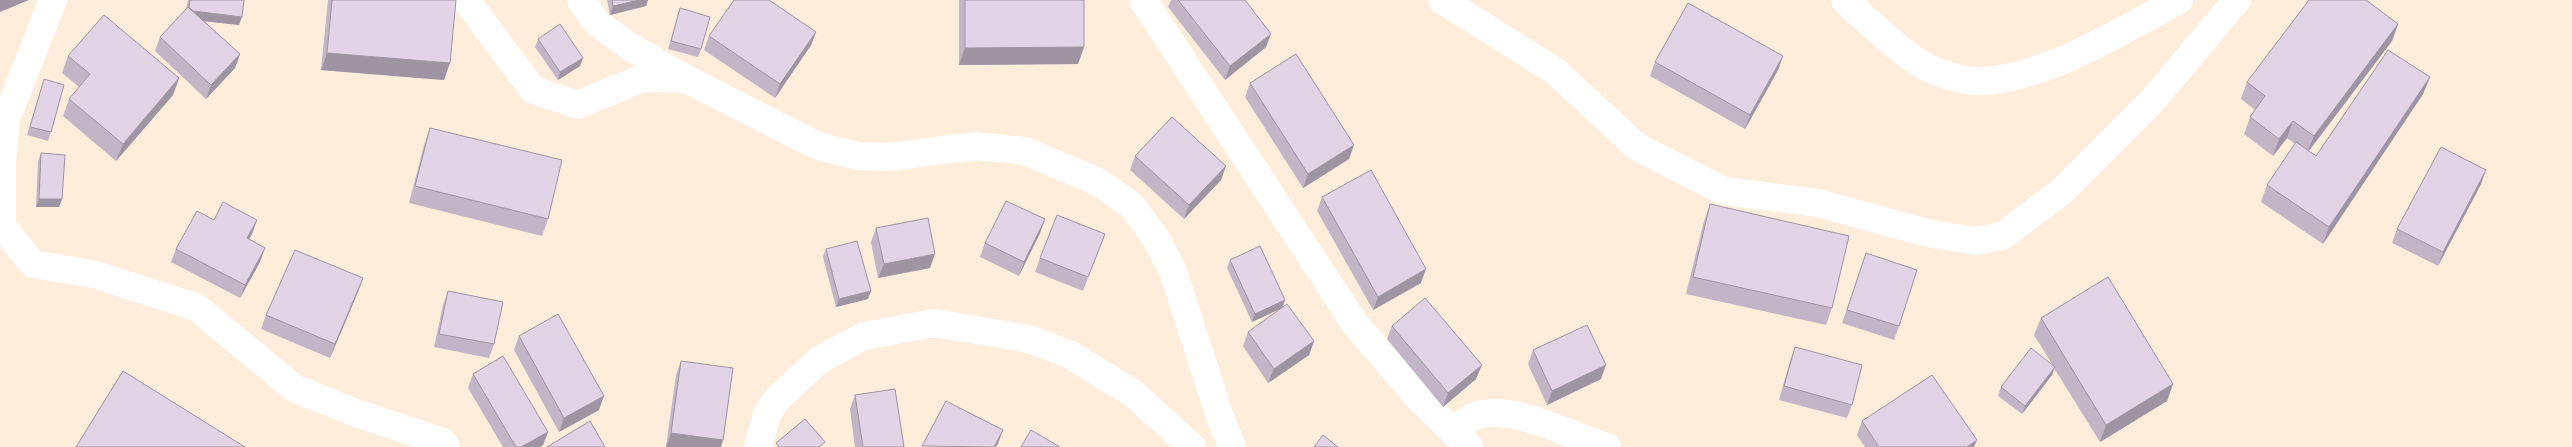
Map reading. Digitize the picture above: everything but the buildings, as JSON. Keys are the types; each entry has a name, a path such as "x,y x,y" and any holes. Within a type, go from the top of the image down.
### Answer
{"street":[{"path":"53,0 6,119 2,163 2,226 33,264 93,274 196,307 294,388 356,413 443,442 446,447"},
{"path":"466,0 533,90 578,106 642,78 688,80"},
{"path":"581,0 598,23 629,46 688,80 816,146 857,156 888,157 976,146 1025,151 1098,182 1131,205 1155,237 1173,271 1232,447"},
{"path":"1143,0 1355,324 1418,397 1460,439 1478,414 1502,413 1541,422 1607,447"},
{"path":"1442,0 1554,71 1637,147 1724,191 1818,202 1927,233 1976,241 2002,236 2061,192 2152,101 2237,0"},
{"path":"1845,0 1921,64 1948,76 1978,81 2016,75 2075,55 2179,0"},
{"path":"758,447 767,414 777,399 820,360 864,336 934,323 1029,338 1069,354 1134,394 1192,447"}]}
